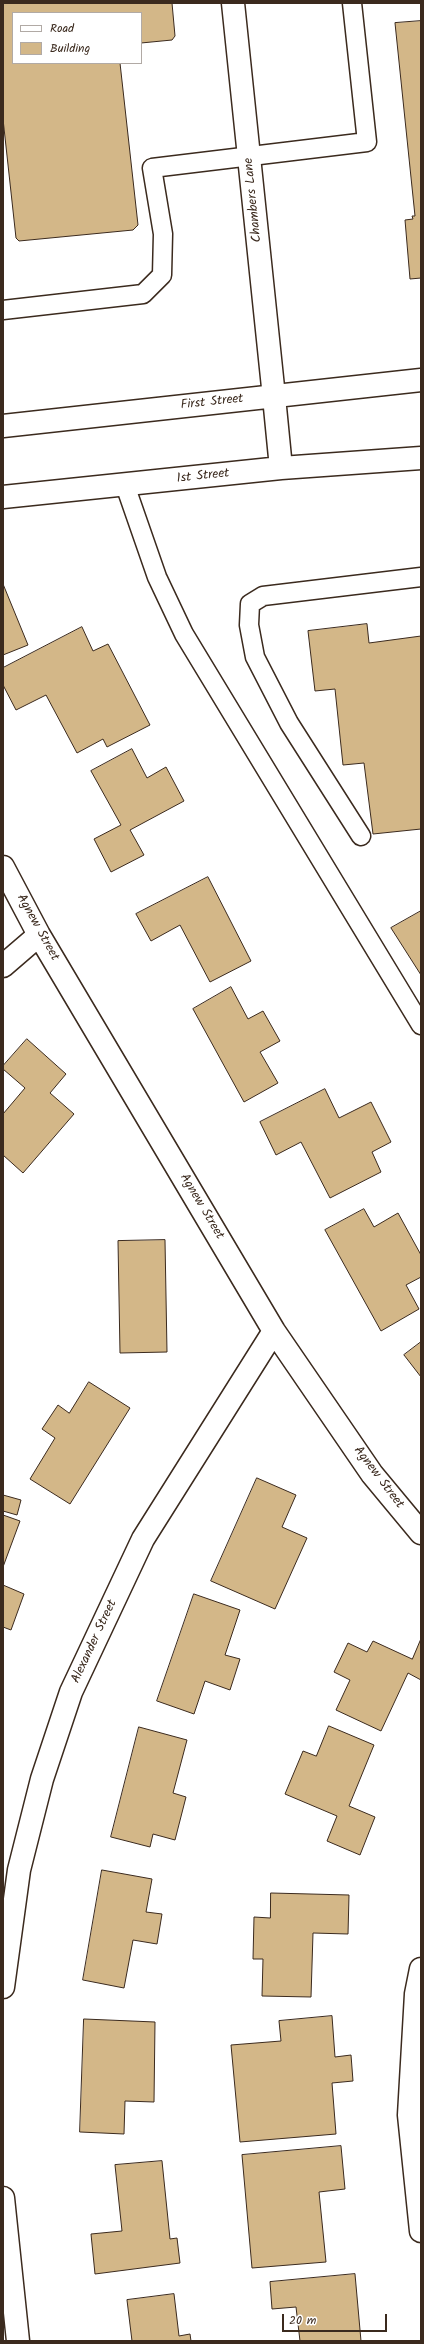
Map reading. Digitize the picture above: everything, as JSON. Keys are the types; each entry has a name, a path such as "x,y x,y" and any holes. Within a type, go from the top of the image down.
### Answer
{"street":[{"name":"Chambers Lane","path":"233,3 281,468"},
{"name":"First Street","path":"3,426 421,380"},
{"path":"281,468 421,458"},
{"name":"1st Street","path":"125,485 281,468"},
{"path":"3,497 125,485"},
{"name":"Agnew Street","path":"3,867 39,935 274,1331 372,1474 421,1533"},
{"path":"3,966 39,935"},
{"name":"Alexander Street","path":"3,1987 20,1870 42,1779 71,1692 143,1539 274,1331"},
{"path":"421,1969 416,1994 409,2115 421,2231"},
{"path":"3,2198 18,2341"}],"lane":[{"path":"3,310 143,294 162,275 163,234 152,168 249,155 367,142 352,3"},
{"path":"125,485 157,578 184,634 421,1025"},
{"path":"361,836 289,723 255,657 249,625 250,604 263,596 421,577"}],"building":[{"path":"3,3 172,3 175,36 172,40 142,43 142,12 12,12 12,64 120,64 138,225 133,230 19,241 16,238 3,119"},
{"path":"421,21 421,278 410,279 405,220 413,219 412,216 415,216 395,23"},
{"path":"3,584 28,645 3,655"},
{"path":"367,624 369,643 421,636 421,829 373,834 364,763 343,765 335,689 315,691 308,631"},
{"path":"82,627 93,651 108,644 150,725 107,747 103,739 77,753 46,695 16,710 3,685 3,668"},
{"path":"132,749 147,778 166,767 184,801 130,830 144,855 111,872 94,839 121,825 91,771"},
{"path":"208,877 251,961 210,982 180,925 151,941 136,914"},
{"path":"421,911 421,975 391,928"},
{"path":"231,987 248,1019 263,1011 280,1041 260,1052 278,1083 244,1102 193,1009"},
{"path":"27,1039 66,1074 50,1093 74,1114 23,1173 3,1155 3,1114 25,1088 3,1069 3,1066"},
{"path":"325,1089 339,1118 371,1102 391,1142 372,1152 381,1172 330,1198 301,1142 276,1155 260,1122"},
{"path":"364,1209 374,1227 398,1213 421,1255 421,1277 406,1285 419,1309 381,1331 325,1230"},
{"path":"165,1240 167,1352 120,1353 118,1241"},
{"path":"421,1342 421,1377 404,1355"},
{"path":"89,1382 130,1408 70,1504 30,1479 55,1438 42,1429 58,1405 69,1413"},
{"path":"257,1478 296,1495 282,1527 307,1538 275,1609 211,1581"},
{"path":"3,1495 21,1500 17,1515 3,1511"},
{"path":"3,1515 20,1521 3,1567"},
{"path":"3,1585 24,1594 11,1630 3,1627"},
{"path":"194,1594 240,1610 225,1655 240,1659 230,1690 205,1681 194,1714 157,1701"},
{"path":"421,1639 421,1680 408,1673 381,1731 336,1710 350,1680 334,1672 348,1643 367,1652 373,1641 412,1659"},
{"path":"329,1726 374,1745 349,1806 375,1817 360,1855 327,1841 337,1816 285,1794 303,1751 316,1756"},
{"path":"139,1727 187,1740 173,1793 186,1797 175,1840 153,1834 150,1847 111,1837"},
{"path":"102,1870 152,1879 146,1912 162,1914 157,1944 133,1940 124,1988 83,1980"},
{"path":"271,1893 349,1895 348,1934 313,1933 311,1997 262,1996 263,1959 253,1959 254,1917 270,1918"},
{"path":"332,2016 335,2057 351,2055 353,2081 332,2083 336,2134 240,2142 231,2045 281,2041 279,2021"},
{"path":"84,2019 155,2022 154,2102 125,2101 124,2134 80,2132"},
{"path":"341,2146 345,2189 319,2192 326,2262 252,2268 242,2155"},
{"path":"162,2161 170,2239 177,2238 180,2263 95,2274 91,2234 122,2231 115,2165"},
{"path":"355,2274 361,2341 300,2341 296,2307 272,2309 270,2282"},
{"path":"174,2294 179,2336 190,2334 191,2341 132,2341 127,2300"}]}
